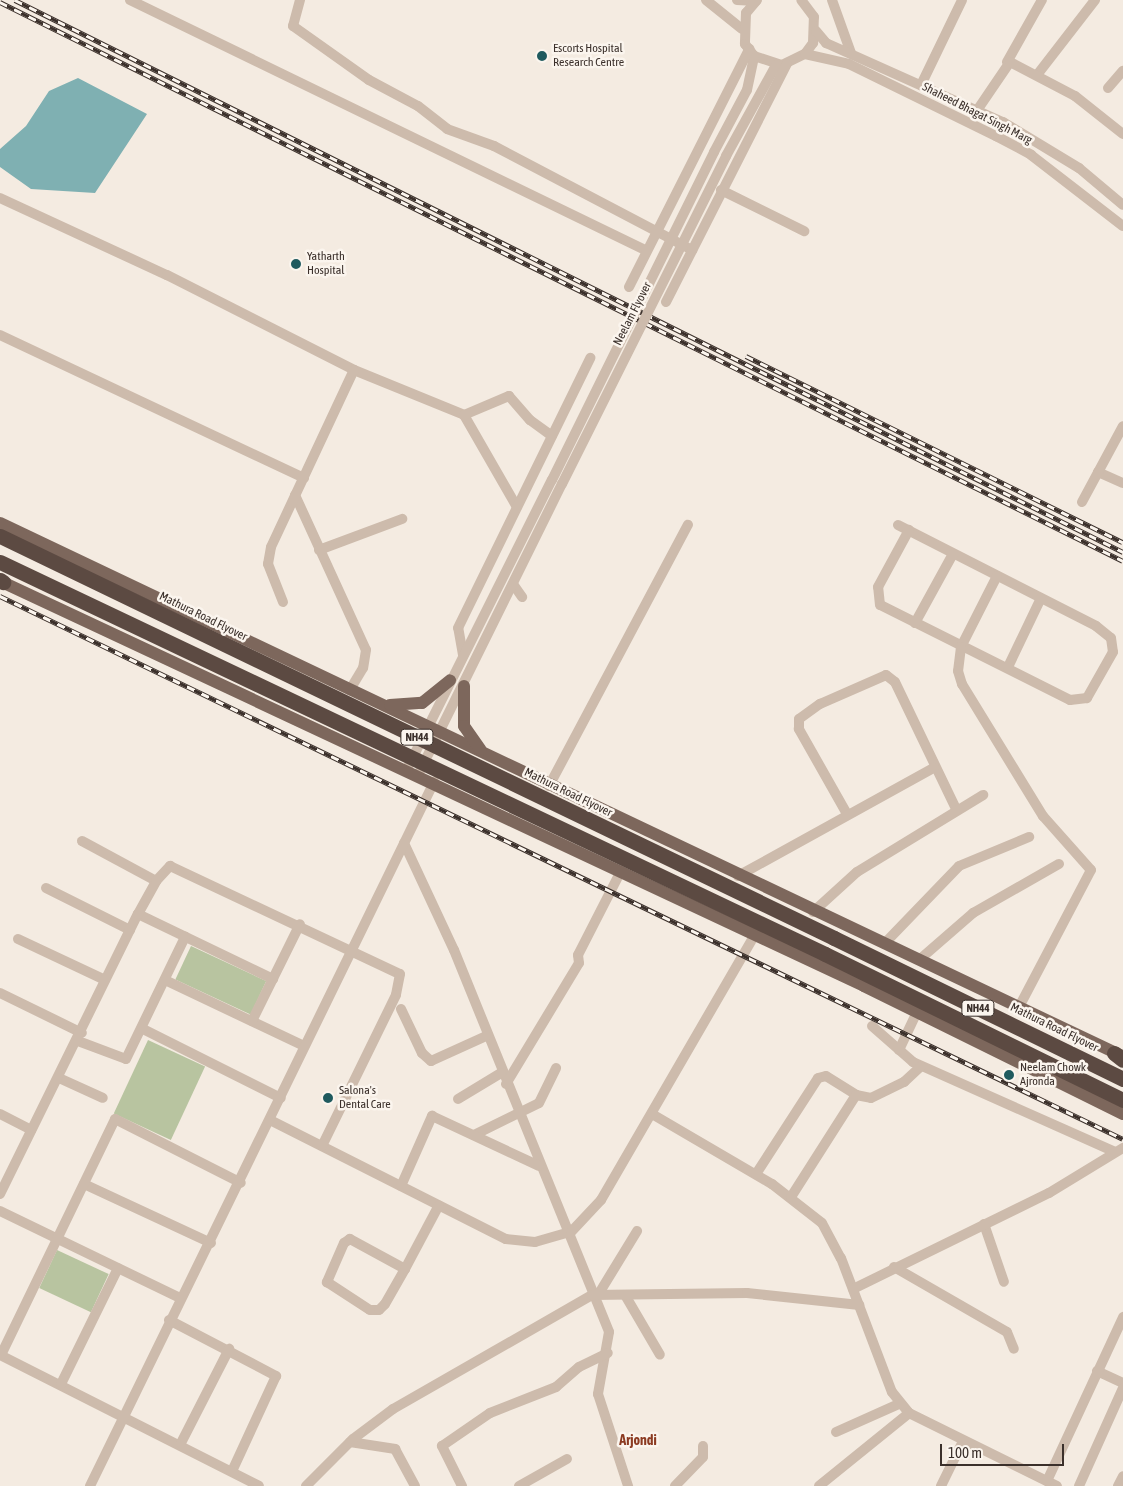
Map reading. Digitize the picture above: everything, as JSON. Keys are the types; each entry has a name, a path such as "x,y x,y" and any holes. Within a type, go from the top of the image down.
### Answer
{"highway":[{"name":"Mathura Road Flyover","path":"0,536 1123,1079"},
{"name":"NH44","path":"0,562 825,954 1123,1100"},
{"path":"864,986 945,1013"}],"main road":[{"path":"0,523 441,732 549,786 813,912 919,960 1120,1056"},
{"path":"1,581 413,772 755,934 1123,1114"},
{"path":"380,704 422,704 450,680"},
{"path":"464,686 464,726 490,756"},
{"path":"374,754 397,732 395,711"},
{"path":"474,801 470,793 475,775 490,756"}],"street":[{"path":"130,0 645,250"},
{"path":"300,0 293,26 369,80 418,106 447,129 494,146 692,250"},
{"path":"706,0 742,29 751,52 776,65 787,64 805,54 816,31 805,2"},
{"path":"737,0 756,0"},
{"path":"742,29 746,13 756,0"},
{"path":"832,0 851,53"},
{"path":"835,11 841,0"},
{"path":"921,85 962,0"},
{"path":"978,109 1042,0"},
{"path":"1036,75 1095,0"},
{"name":"Shaheed Bhagat Singh Marg","path":"816,31 826,43 978,109 1079,168 1123,204"},
{"path":"629,287 645,250 751,52"},
{"name":"Neelam Flyover","path":"557,482 714,152 747,90 751,52"},
{"name":"Shaheed Bhagat Singh Marg","path":"805,54 849,64 1004,141 1069,182 1123,226"},
{"path":"1007,62 1075,96 1123,134"},
{"path":"666,302 721,190 787,64"},
{"name":"Neelam Flyover","path":"557,482 726,156 776,65"},
{"path":"1108,88 1123,71"},
{"path":"721,190 804,231"},
{"path":"0,198 167,276 354,370 464,415 517,507"},
{"path":"0,335 304,478"},
{"path":"463,655 458,628 590,358"},
{"path":"283,602 268,558 354,370"},
{"path":"464,415 508,396 530,420 552,436"},
{"path":"1082,502 1098,472 1120,441 1123,426"},
{"path":"1098,472 1123,483"},
{"path":"413,772 441,732 464,686 513,584 557,482"},
{"path":"413,772 427,726 463,655 557,482"},
{"path":"296,495 319,550 366,650 363,668 350,690"},
{"path":"319,550 402,519"},
{"path":"898,525 909,530 953,554 1104,631 1114,644 1113,652 1094,690 1081,702 961,647 877,601 878,587 909,530"},
{"path":"549,786 688,526"},
{"path":"915,623 953,554"},
{"path":"997,576 961,647 958,671 962,684 1043,816 1091,870 1019,1007"},
{"path":"513,584 522,597"},
{"path":"1008,667 1041,598"},
{"path":"848,814 798,723 820,704 874,679 892,676 934,768 956,809"},
{"path":"738,876 934,768"},
{"path":"90,1486 169,1320 241,1183 304,1046 434,782"},
{"path":"813,912 856,872 956,809 983,795"},
{"path":"884,944 960,866 1029,836"},
{"path":"82,841 156,880"},
{"path":"404,843 454,950 486,1036 539,1166 571,1232 611,1336 598,1394 628,1486"},
{"path":"919,960 973,913 1059,864"},
{"path":"0,1194 80,1037 105,980 138,914 156,880 167,867 177,867 397,971 402,982 322,1146"},
{"path":"506,1084 579,963 578,955 621,871"},
{"path":"46,888 130,930"},
{"path":"138,914 273,979"},
{"path":"252,1021 300,924"},
{"path":"270,1120 439,1205 522,1243 571,1232 601,1200 755,934"},
{"path":"0,993 124,1060 143,1029 185,937"},
{"path":"18,939 105,980"},
{"path":"165,980 304,1046"},
{"path":"401,1009 422,1053 431,1061 486,1036"},
{"path":"899,1050 917,1012"},
{"path":"872,1026 899,1050 921,1066 1119,1150"},
{"path":"143,1029 281,1098"},
{"path":"756,1174 818,1078 831,1078 856,1095 878,1096 904,1082 921,1066"},
{"path":"474,1135 539,1103 556,1068"},
{"path":"458,1099 502,1074"},
{"path":"59,1078 103,1098"},
{"path":"791,1197 856,1095"},
{"path":"0,1114 31,1130"},
{"path":"652,1114 756,1174 791,1197 822,1223 854,1288 899,1404 909,1413 963,1442 1057,1486"},
{"path":"401,1186 432,1116 539,1166"},
{"path":"241,1183 115,1119 0,1355 233,1469 259,1486"},
{"path":"854,1288 1066,1183 1119,1150"},
{"path":"84,1184 211,1243"},
{"path":"405,1269 350,1239 344,1243 327,1282 370,1310 380,1310 405,1269 439,1205"},
{"path":"0,1211 180,1298"},
{"path":"984,1224 1004,1282"},
{"path":"306,1486 350,1442 393,1409 595,1295 637,1230"},
{"path":"894,1267 1007,1332 1014,1349"},
{"path":"61,1384 118,1268"},
{"path":"595,1295 748,1293 859,1305"},
{"path":"625,1295 660,1355"},
{"path":"1047,1481 1123,1317"},
{"path":"169,1320 229,1349 276,1376 233,1469"},
{"path":"181,1443 229,1349"},
{"path":"462,1486 442,1446 490,1413 556,1387 580,1367 608,1354"},
{"path":"1097,1370 1123,1383"},
{"path":"1079,1486 1123,1388"},
{"path":"836,1432 899,1404"},
{"path":"819,1486 909,1413"},
{"path":"350,1442 395,1449 415,1486"},
{"path":"941,1486 963,1442"},
{"path":"675,1486 703,1457 703,1446"},
{"path":"519,1486 567,1459"},
{"path":"1118,1486 1123,1476"}],"green space":[{"path":"191,946 266,981 251,1015 175,980"},
{"path":"148,1040 205,1067 171,1140 114,1113"},
{"path":"57,1250 109,1274 91,1312 39,1288"}],"water":[{"path":"78,78 147,114 95,193 31,189 0,167 0,149 26,126 49,91"}],"railway":[{"path":"15,0 1123,552"},
{"path":"0,2 1123,561"},
{"path":"746,356 1123,542"},
{"path":"0,596 1123,1139"}],"place":[{"name":"Escorts Hospital Research Centre","path":"542,56"},
{"name":"Yatharth Hospital","path":"296,264"},
{"name":"Neelam Chowk Ajronda","path":"1009,1075"},
{"name":"Salona's Dental Care","path":"328,1098"}],"district":[{"name":"Arjondi","path":"638,1440"}]}
